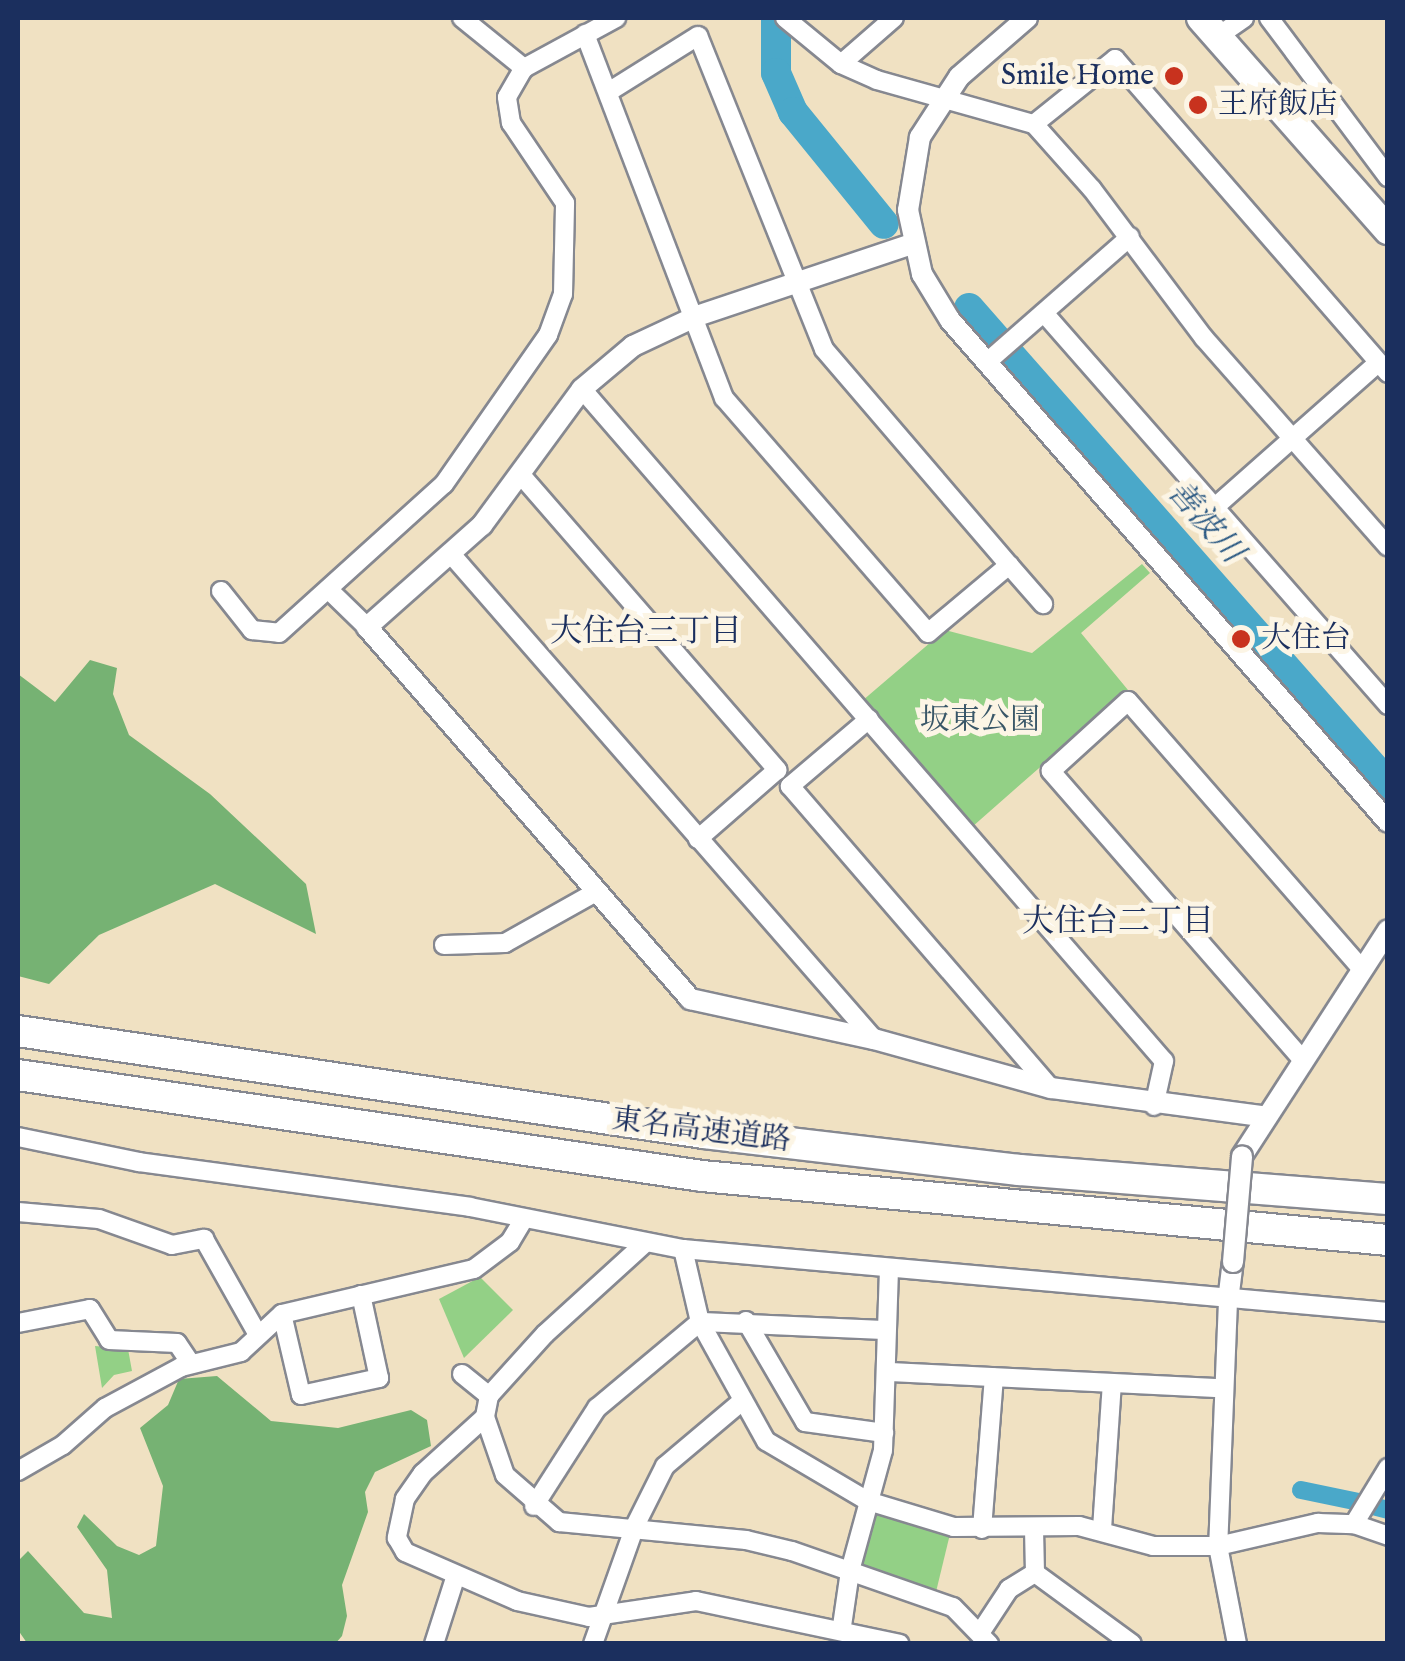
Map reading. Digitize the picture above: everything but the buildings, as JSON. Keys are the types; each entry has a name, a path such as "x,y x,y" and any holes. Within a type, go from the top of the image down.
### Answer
{"highway":[{"path":"1209,27 1386,226"},
{"name":"東名高速道路","path":"18,1031 724,1135 1019,1170 1388,1199"},
{"name":"東名高速道路","path":"18,1075 702,1176 1022,1211 1388,1240"}],"street":[{"path":"462,18 524,68"},
{"path":"221,591 252,630 279,633 330,591 444,484 558,316 565,203 505,109 511,84 524,68 616,18"},
{"path":"785,18 841,64 1034,124 1130,237 1204,338 1388,546"},
{"path":"841,64 894,18"},
{"path":"1027,18 942,98 912,163 912,244 936,302 1388,822"},
{"path":"1209,27 1244,18"},
{"path":"1268,18 1388,177"},
{"path":"585,34 697,316 724,398 928,633 1009,565"},
{"path":"610,91 698,36 824,349 1043,604"},
{"path":"1034,124 1114,59 1383,368 1293,438 1215,507"},
{"path":"987,362 1130,237"},
{"path":"367,627 450,554 521,475 582,389 633,346 697,316 912,244"},
{"path":"1044,314 1388,705"},
{"path":"582,389 1164,1061 1154,1106"},
{"path":"521,475 777,770 698,839"},
{"path":"450,554 874,1039"},
{"path":"330,591 367,627 690,999 874,1039 1051,1088 1154,1106 1262,1116"},
{"path":"1301,1058 1052,771 1128,702 1361,968"},
{"path":"869,719 790,786 1051,1088"},
{"path":"444,945 505,943 596,892"},
{"path":"1237,1644 1218,1546 1222,1388 1242,1156 1262,1116 1388,930"},
{"path":"18,1138 524,1219 683,1249 889,1272 1388,1312"},
{"path":"18,1212 99,1218 172,1245 204,1239 258,1335"},
{"path":"18,1471 63,1445 105,1408 190,1364 241,1352 282,1314 361,1295 424,1293 474,1270 510,1242 524,1219"},
{"path":"644,1244 544,1334 489,1396 485,1416 505,1475 534,1506 560,1522 635,1526 746,1540 850,1570 953,1607 985,1638 1009,1589 1035,1574"},
{"path":"683,1249 700,1322 766,1440 787,1458 868,1502 913,1518 982,1530 1102,1529 1153,1546 1218,1546 1318,1523 1354,1524 1388,1536"},
{"path":"842,1626 850,1570 884,1434 889,1372 889,1272"},
{"path":"282,1314 301,1395 379,1378 361,1295"},
{"path":"18,1323 90,1309 109,1340 177,1343 190,1364"},
{"path":"746,1321 805,1422 884,1434"},
{"path":"534,1506 597,1408 700,1322 886,1330"},
{"path":"889,1372 1222,1388"},
{"path":"462,1374 489,1396"},
{"path":"982,1530 994,1377"},
{"path":"1102,1529 1112,1382"},
{"path":"593,1644 606,1619 635,1526 665,1466 742,1402"},
{"path":"485,1416 423,1473 405,1499 397,1538 406,1552 517,1601 606,1619 696,1601 842,1626 900,1644"},
{"path":"1354,1524 1388,1468"},
{"path":"1034,1530 1035,1574"},
{"path":"1035,1574 1132,1644"},
{"path":"434,1644 456,1575"}],"green space":[{"name":"坂東公園","path":"1142,564 1150,573 1081,633 1128,690 972,827 862,701 945,630 1032,653"},
{"path":"90,660 117,668 113,694 129,735 210,794 306,884 316,934 215,884 99,935 49,984 18,976 18,674 55,702"},
{"path":"480,1277 513,1310 464,1358 439,1299"},
{"path":"95,1346 128,1349 132,1371 114,1375 102,1388"},
{"path":"217,1376 271,1421 338,1428 411,1410 427,1420 431,1446 375,1472 365,1492 368,1512 342,1585 347,1616 342,1636 335,1644 27,1643 18,1630 18,1561 28,1551 84,1613 112,1618 107,1570 77,1527 84,1514 117,1546 139,1555 156,1546 163,1486 140,1428 168,1405 179,1379"},
{"path":"877,1513 950,1534 935,1596 868,1573 859,1562"}],"waterway":[{"name":"善波川","path":"776,18 776,73 793,112 884,224"},
{"name":"善波川","path":"969,308 1388,784"},
{"path":"1301,1490 1359,1502"},
{"path":"1373,1506 1388,1510"}],"place":[{"name":"Smile Home","path":"1174,76"},
{"name":"王府飯店","path":"1198,105"},
{"name":"大住台","path":"1241,639"}],"district":[{"name":"大住台三丁目","path":"646,633"},
{"name":"大住台二丁目","path":"1118,923"}]}
